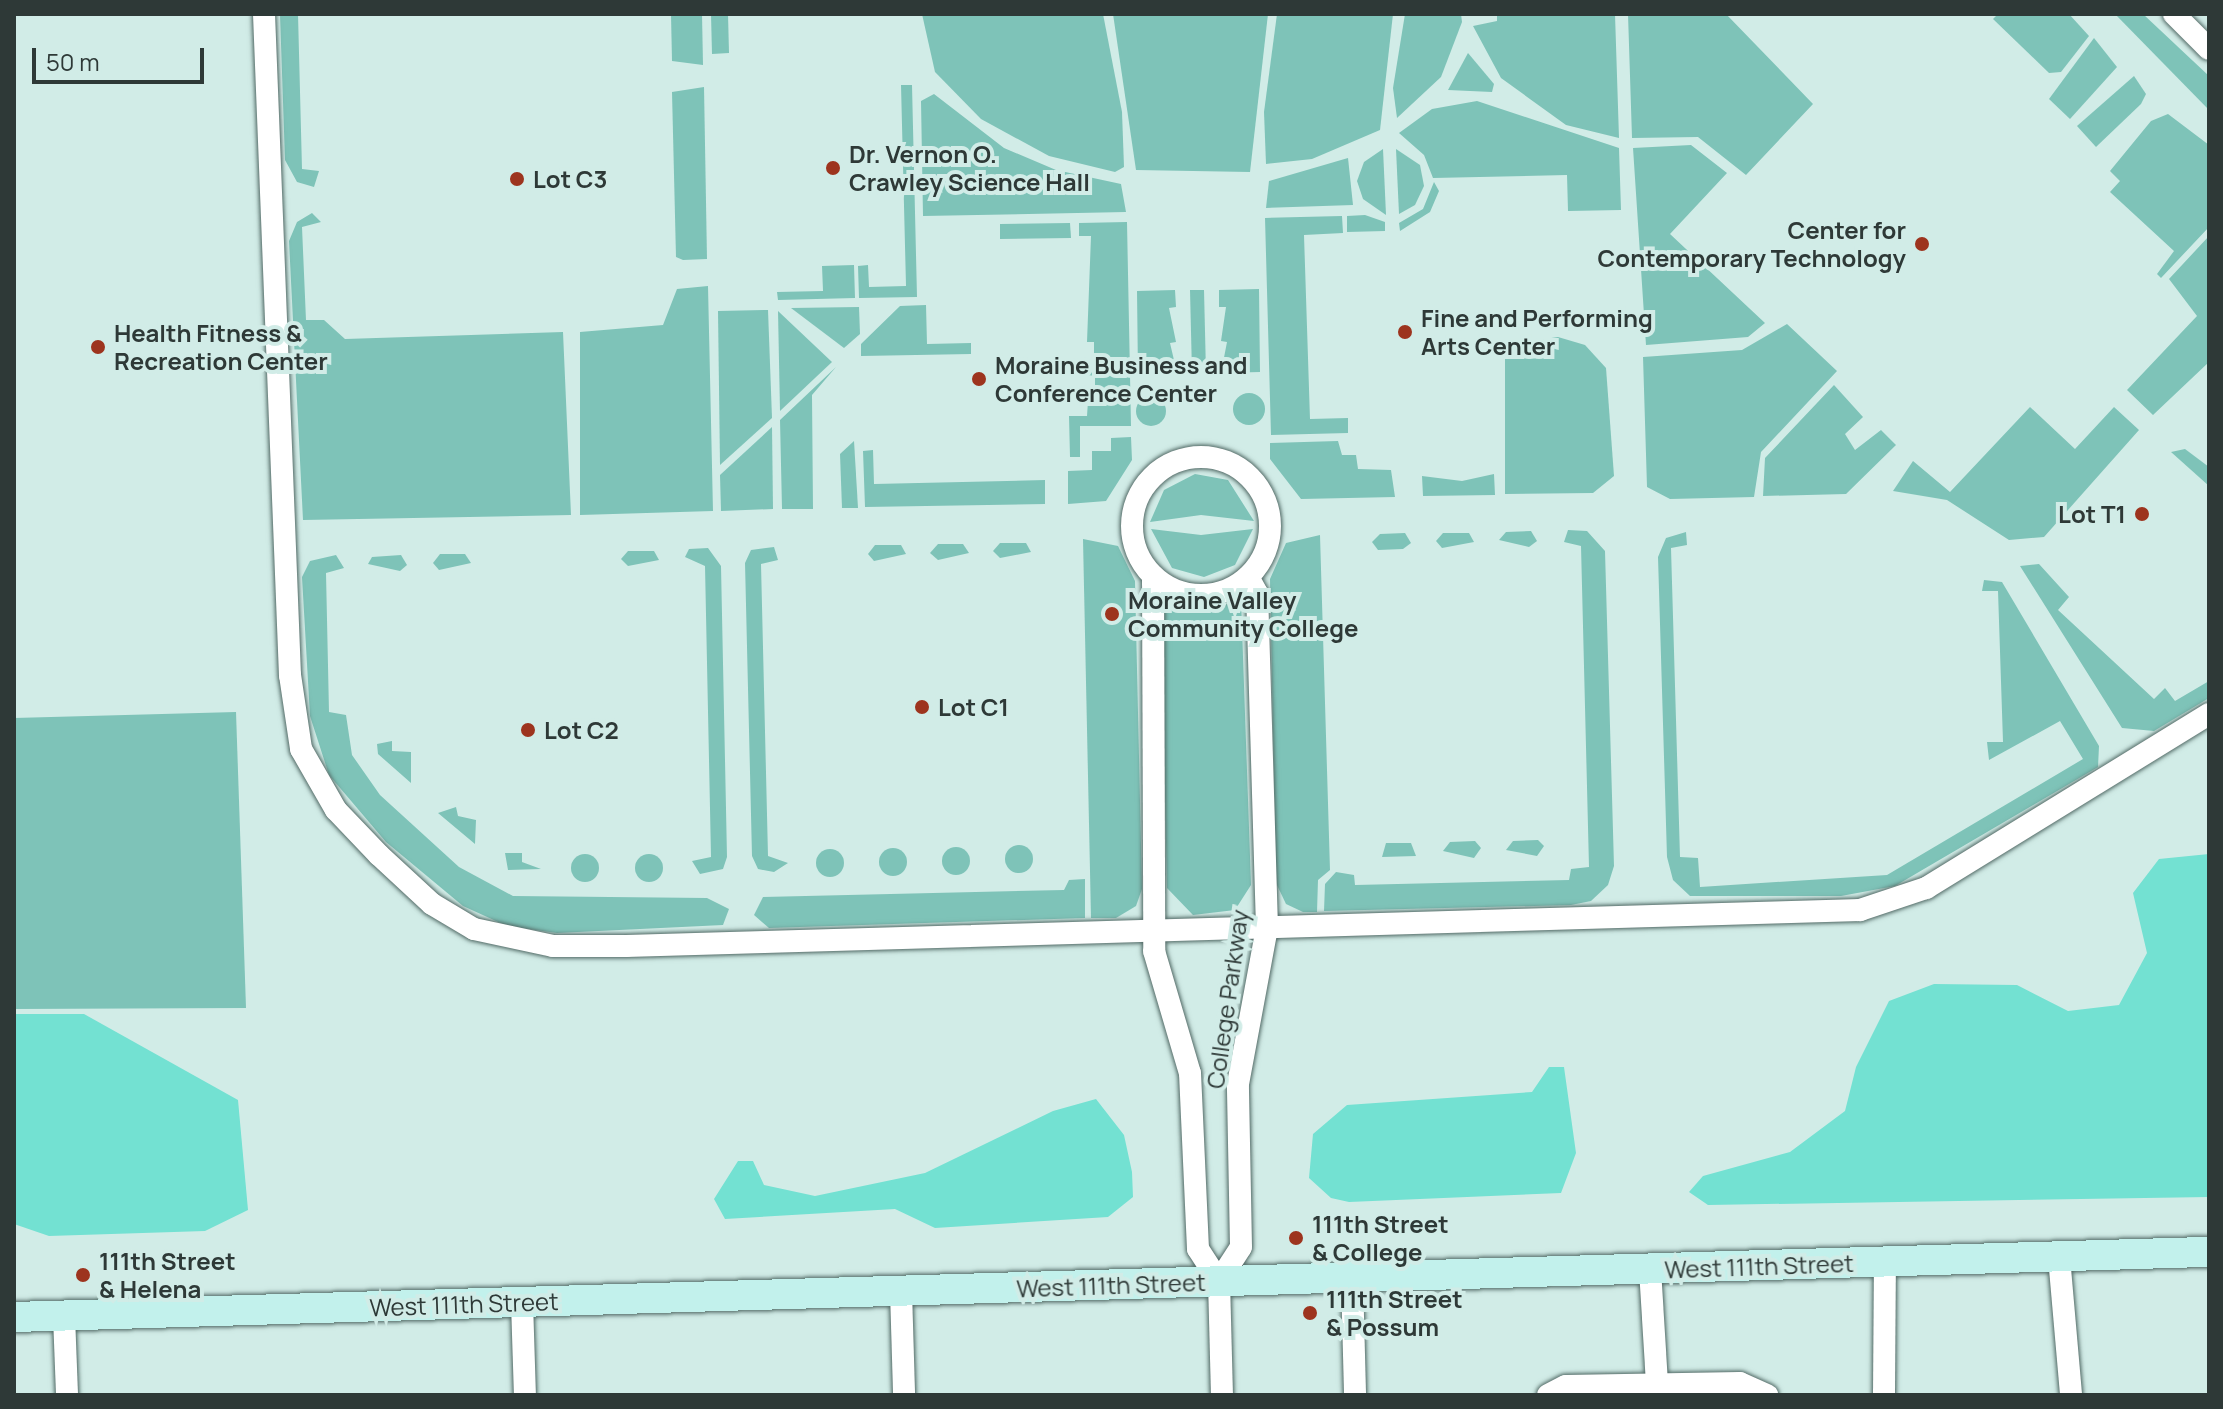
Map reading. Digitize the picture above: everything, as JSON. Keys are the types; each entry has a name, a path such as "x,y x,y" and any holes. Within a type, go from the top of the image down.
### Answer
{"main road":[{"name":"West 111th Street","path":"14,1317 2209,1252"}],"street":[{"path":"264,14 293,711 316,777 379,855 432,904 474,929 553,946 1153,933 1887,904 2209,714"},
{"path":"2174,14 2209,49"},
{"name":"College Parkway","path":"1200,456 1224,460 1261,490 1271,527 1248,577 1257,593 1267,928 1238,1084 1241,1247 1219,1281 1198,1249 1190,1073 1153,933 1153,576 1132,527 1141,491 1177,461 1200,456"},
{"path":"1153,576 1190,594 1221,592 1248,577"},
{"path":"2059,1257 2071,1395"},
{"path":"1884,1395 1885,1262"},
{"path":"1650,1269 1657,1384"},
{"path":"1352,1278 1355,1395"},
{"path":"1219,1281 1222,1395"},
{"path":"901,1291 904,1395"},
{"path":"522,1302 525,1395"},
{"path":"64,1316 67,1395"},
{"path":"1548,1395 1566,1386 1740,1383 1767,1395"}],"shaded area":[{"path":"280,14 298,14 302,169 319,171 314,187 297,182 285,160"},
{"path":"671,14 702,14 703,65 672,61"},
{"path":"711,14 728,14 729,53 712,54"},
{"path":"922,14 1103,14 1122,112 1124,167 1115,172 1049,156 981,119 935,72"},
{"path":"1113,14 1268,14 1250,172 1136,170"},
{"path":"1277,14 1393,14 1380,130 1312,159 1266,164 1264,112"},
{"path":"1405,14 1461,14 1462,22 1441,77 1397,118 1393,88"},
{"path":"1497,14 1615,14 1619,138 1566,125 1501,78 1473,26 1497,21"},
{"path":"1628,14 1726,14 1813,104 1746,175 1698,137 1632,138"},
{"path":"1998,14 2069,14 2089,36 2061,72 2049,73 1993,19"},
{"path":"2115,14 2143,14 2209,76 2209,110"},
{"path":"2094,38 2117,67 2070,119 2049,99"},
{"path":"1468,53 1494,84 1492,92 1448,90"},
{"path":"2134,76 2146,94 2141,104 2096,147 2077,126"},
{"path":"901,85 912,85 917,297 859,298 858,266 868,265 869,287 906,286"},
{"path":"704,87 707,259 683,260 676,257 672,92"},
{"path":"934,94 1004,148 1056,170 1121,184 1126,212 923,216 921,101"},
{"path":"1477,101 1619,148 1621,210 1568,211 1567,175 1433,178 1424,155 1399,133 1432,109"},
{"path":"2168,114 2209,145 2209,227 2161,278 2157,274 2174,251 2110,192 2120,181 2110,171 2151,121"},
{"path":"1691,145 1727,173 1670,234 1765,323 1748,337 1646,345 1633,148"},
{"path":"1383,149 1386,215 1363,199 1357,181 1364,162"},
{"path":"1396,149 1420,165 1424,186 1415,205 1399,214"},
{"path":"1348,158 1353,205 1266,208 1269,181"},
{"path":"1434,182 1439,191 1430,212 1400,231 1399,223 1423,209"},
{"path":"312,213 321,222 302,227 306,320 324,320 345,339 563,332 571,515 303,520 289,241 297,222"},
{"path":"1365,215 1385,222 1385,231 1347,232 1347,216"},
{"path":"1342,216 1343,233 1304,235 1310,419 1348,418 1348,433 1271,435 1265,218"},
{"path":"1127,222 1131,426 1080,426 1080,457 1070,457 1069,416 1087,416 1088,401 1095,400 1095,376 1088,375 1094,361 1094,342 1087,342 1091,236 1079,236 1079,223"},
{"path":"1070,223 1071,238 1000,239 1000,224"},
{"path":"2209,236 2209,362 2153,415 2127,390 2197,316 2169,279"},
{"path":"854,265 855,298 778,300 777,292 823,291 822,266"},
{"path":"708,286 713,511 580,515 580,332 663,325 677,289"},
{"path":"1259,289 1260,372 1221,373 1227,342 1221,341 1226,307 1219,307 1219,290"},
{"path":"1175,290 1176,307 1169,308 1176,342 1170,343 1177,373 1138,375 1137,291"},
{"path":"1190,290 1204,290 1206,373 1192,373"},
{"path":"926,305 927,344 971,343 971,354 861,356 861,344 900,306"},
{"path":"859,307 860,334 844,348 791,308"},
{"path":"768,310 772,418 720,465 718,311"},
{"path":"778,311 832,362 780,411"},
{"path":"1787,324 1837,371 1761,452 1754,497 1670,499 1647,487 1643,357 1742,350"},
{"path":"1558,337 1585,345 1606,368 1614,476 1593,493 1505,494 1505,345"},
{"path":"836,367 812,395 813,509 782,509 780,420"},
{"path":"1834,385 1863,417 1845,434 1855,450 1881,430 1896,445 1846,494 1763,496 1765,458"},
{"path":"1249,393 1260,398 1265,409 1260,420 1249,425 1238,420 1233,409 1238,398"},
{"path":"1151,396 1162,400 1166,411 1162,422 1151,426 1140,422 1136,411 1140,400"},
{"path":"2030,407 2075,449 2114,407 2139,430 2044,537 2009,540 1947,500 1893,491 1913,461 1950,492"},
{"path":"772,427 773,509 721,511 720,475"},
{"path":"1131,437 1132,460 1106,501 1068,504 1068,471 1092,470 1092,451 1111,451 1111,438"},
{"path":"854,441 858,508 842,508 840,454"},
{"path":"1338,441 1342,455 1356,455 1358,469 1391,470 1395,497 1301,499 1270,459 1270,443"},
{"path":"2185,449 2209,467 2209,486 2171,452"},
{"path":"873,450 874,484 1045,480 1045,504 865,507 863,451"},
{"path":"1195,474 1228,480 1254,521 1201,515 1150,522 1164,490"},
{"path":"1494,474 1495,495 1423,496 1422,476 1462,481"},
{"path":"1151,529 1201,535 1253,529 1235,565 1204,577 1172,568"},
{"path":"1568,530 1587,531 1605,551 1614,866 1608,885 1591,901 1571,905 1324,911 1325,884 1336,872 1354,875 1355,885 1569,880 1571,869 1589,867 1581,546 1564,542"},
{"path":"1531,531 1537,541 1529,547 1499,540 1506,532"},
{"path":"1686,532 1687,545 1671,548 1680,857 1698,858 1700,887 1887,875 2083,759 2060,721 1989,760 1987,742 2003,742 1998,591 1982,591 1984,580 2002,582 2099,746 2098,767 1895,886 1841,896 1690,896 1673,880 1667,857 1658,557 1666,538"},
{"path":"1405,533 1411,543 1403,549 1378,550 1372,542 1380,534"},
{"path":"1443,533 1469,533 1474,542 1442,548 1436,541"},
{"path":"1320,535 1330,870 1318,880 1317,912 1303,912 1286,904 1276,883 1270,579 1286,543"},
{"path":"1083,539 1118,546 1135,581 1142,889 1136,906 1116,918 1091,918"},
{"path":"1000,543 1026,543 1031,552 1000,558 993,551"},
{"path":"938,544 963,544 969,553 938,560 930,553"},
{"path":"875,545 901,545 906,554 874,561 868,554"},
{"path":"774,547 778,560 761,564 768,856 788,863 774,872 758,869 752,856 745,563 751,550"},
{"path":"708,548 721,566 727,857 723,869 700,874 692,861 711,857 705,566 685,557 689,549"},
{"path":"628,551 654,551 659,560 628,566 621,559"},
{"path":"440,554 465,554 471,563 439,570 433,563"},
{"path":"336,555 344,568 326,573 329,712 346,715 352,755 380,795 459,867 513,896 707,898 729,909 723,925 557,933 507,926 463,906 386,842 329,775 310,716 302,577 310,561"},
{"path":"401,555 407,565 400,571 368,564 372,557"},
{"path":"2039,564 2069,597 2058,610 2154,699 2165,688 2175,701 2209,681 2209,698 2154,731 2122,728 2020,566"},
{"path":"1241,600 1251,885 1235,910 1193,915 1167,888 1161,607 1167,601 1210,609"},
{"path":"236,712 246,1008 14,1009 14,718"},
{"path":"392,741 392,751 411,752 411,783 378,754 377,744"},
{"path":"456,807 458,816 476,820 475,844 438,813"},
{"path":"1538,840 1544,846 1537,856 1506,850 1513,841"},
{"path":"1475,841 1481,848 1474,858 1443,851 1450,842"},
{"path":"1386,843 1411,843 1416,856 1382,857"},
{"path":"1019,845 1029,849 1033,859 1029,869 1019,873 1009,869 1005,859 1009,849"},
{"path":"956,847 966,851 970,861 966,871 956,875 946,871 942,861 946,851"},
{"path":"893,848 903,852 907,862 903,872 893,876 883,872 879,862 883,852"},
{"path":"830,849 840,853 844,863 840,873 830,877 820,873 816,863 820,853"},
{"path":"505,853 522,853 522,862 541,869 508,870"},
{"path":"585,854 595,858 599,868 595,878 585,882 575,878 571,868 575,858"},
{"path":"649,854 659,858 663,868 659,878 649,882 639,878 635,868 639,858"},
{"path":"2209,854 2209,1197 1708,1205 1689,1192 1703,1176 1790,1152 1845,1111 1856,1067 1889,1001 1934,984 2017,985 2068,1011 2119,1005 2147,953 2133,893 2159,859"},
{"path":"1085,879 1085,918 769,928 754,915 763,897 1064,890 1069,880"},
{"path":"14,1014 84,1014 238,1100 248,1210 205,1231 49,1236 14,1224"},
{"path":"1549,1067 1564,1067 1576,1153 1561,1193 1349,1202 1331,1198 1309,1178 1313,1134 1347,1105 1532,1092"},
{"path":"1096,1099 1124,1135 1132,1172 1133,1197 1108,1217 935,1228 895,1209 725,1219 714,1199 738,1161 753,1161 764,1185 815,1196 925,1173 1053,1111"}],"place":[{"name":"Dr. Vernon O. Crawley Science Hall","path":"833,168"},
{"name":"Lot C3","path":"517,179"},
{"name":"Center for Contemporary Technology","path":"1922,244"},
{"name":"Fine and Performing Arts Center","path":"1405,332"},
{"name":"Health Fitness & Recreation Center","path":"98,347"},
{"name":"Moraine Business and Conference Center","path":"979,379"},
{"name":"Lot T1","path":"2142,514"},
{"name":"Moraine Valley Community College","path":"1112,614"},
{"name":"Lot C1","path":"922,707"},
{"name":"Lot C2","path":"528,730"},
{"name":"111th Street & College","path":"1296,1238"},
{"name":"111th Street & Helena","path":"83,1275"},
{"name":"111th Street & Possum","path":"1310,1313"}]}
